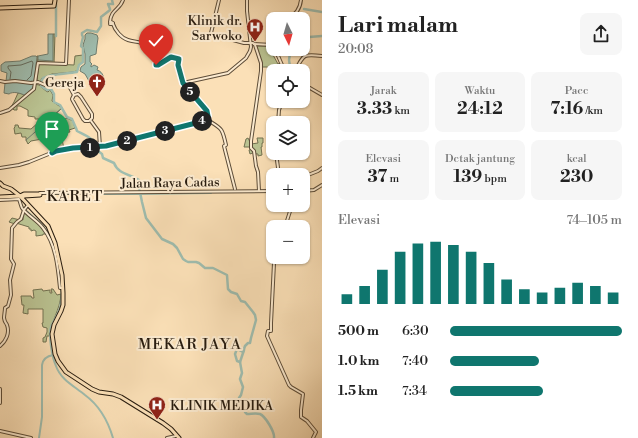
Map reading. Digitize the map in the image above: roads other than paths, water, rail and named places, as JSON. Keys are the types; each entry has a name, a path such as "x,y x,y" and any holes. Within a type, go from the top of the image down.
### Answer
{"main road":[{"path":"0,8 55,6 55,0"},
{"path":"0,183 3,186 12,189 21,197 47,225 53,240 61,267 63,297 62,308 54,326 52,336 55,357 62,367 68,374 77,378 95,391 118,396 146,412 168,427 178,437"},
{"name":"Jalan Raya Cadas","path":"0,199 21,197 24,194 40,194"}],"street":[{"path":"0,113 9,110 34,89 38,63 66,64 69,0"},
{"path":"124,0 112,15 112,23 115,29 124,39 140,42 146,45 151,51 157,64 171,57 180,58 178,65 183,83 207,111 208,116 206,119"},
{"path":"183,83 228,73 246,58 250,50 247,0"},
{"path":"298,12 302,0"},
{"path":"218,3 211,34 238,42 266,44"},
{"path":"256,44 262,68 251,138 251,148 254,151 258,170 260,191"},
{"path":"298,64 304,56 322,56"},
{"path":"0,81 6,82 15,80 51,85 59,82 65,82 74,95 72,99 84,120 90,121 99,132 99,146"},
{"path":"310,88 322,95"},
{"path":"74,95 78,94 81,97 92,114 90,121"},
{"path":"206,119 222,130 226,145 224,145 236,190"},
{"path":"0,168 30,162 56,151 73,148 106,146 152,135 206,119"},
{"path":"310,174 319,171 322,168"},
{"path":"310,191 322,185"},
{"name":"Jalan Raya Cadas","path":"40,194 236,190 266,191"},
{"path":"0,199 19,199 22,207 40,223 49,236 58,266 62,288"},
{"path":"0,346 4,343 8,332 7,325 4,320 5,309 8,306 11,295 10,280 14,264 11,259 12,228 21,219 24,209 28,205"},
{"path":"274,264 270,323 272,331 268,331 267,336 289,385 303,394 301,417 307,421 316,433 313,438"},
{"path":"0,389 0,402"},
{"path":"0,431 31,438"},
{"path":"167,438 178,437"}],"water":[{"path":"87,33 97,35 96,54 90,56 90,62 92,64 91,67 94,65 98,67 97,70 104,78 104,85 95,89 92,82 89,81 85,74 80,71 81,67 85,64 83,45 85,35"},
{"path":"48,34 53,34 53,61 38,60 38,56 48,54"},
{"path":"32,56 37,57 34,82 13,80 6,81 7,73 1,71 1,65 5,62 20,61"},
{"path":"14,81 34,84 32,90 26,96 17,93 4,93 5,83"}],"waterway":[{"path":"56,0 56,36"},
{"path":"112,0 113,4 108,4 110,10 101,17 101,26 97,32 87,30 82,33 83,37 81,46 83,48 83,62 79,65 77,72 52,75 43,78 41,86 47,90 51,89 54,94 54,102 60,105 67,117 72,119 77,131 88,136 93,141 103,158 114,163 121,172 139,180 138,185 146,218 162,239 173,244 186,261 199,263 205,268 213,268 227,275 228,289 237,294 241,301 245,302 255,315 256,320 250,343 245,346 243,352 237,349 235,354 237,361 240,362 242,373 240,379 243,387 238,403 245,409 247,414 262,415 271,428 274,438"},
{"path":"304,9 322,12"},
{"path":"310,37 322,36"},
{"path":"290,56 290,64"},
{"path":"52,117 62,108"},
{"path":"26,140 51,118"},
{"path":"40,194 211,193"},
{"path":"22,205 23,208 46,230 54,248"},
{"path":"58,264 61,286 61,302 50,330 51,346 55,362 58,371 64,379 90,399 99,409 109,426 113,438"},
{"path":"240,362 244,350"},
{"path":"39,438 42,417 42,365 46,358 53,355"}],"place":[{"name":"Klinik dr. Sarwoko","path":"255,42"},
{"name":"Gereja","path":"97,97"},
{"name":"KLINIK MEDIKA","path":"157,420"}],"district":[{"name":"KARET","path":"75,196"},
{"name":"MEKAR JAYA","path":"190,344"}]}
